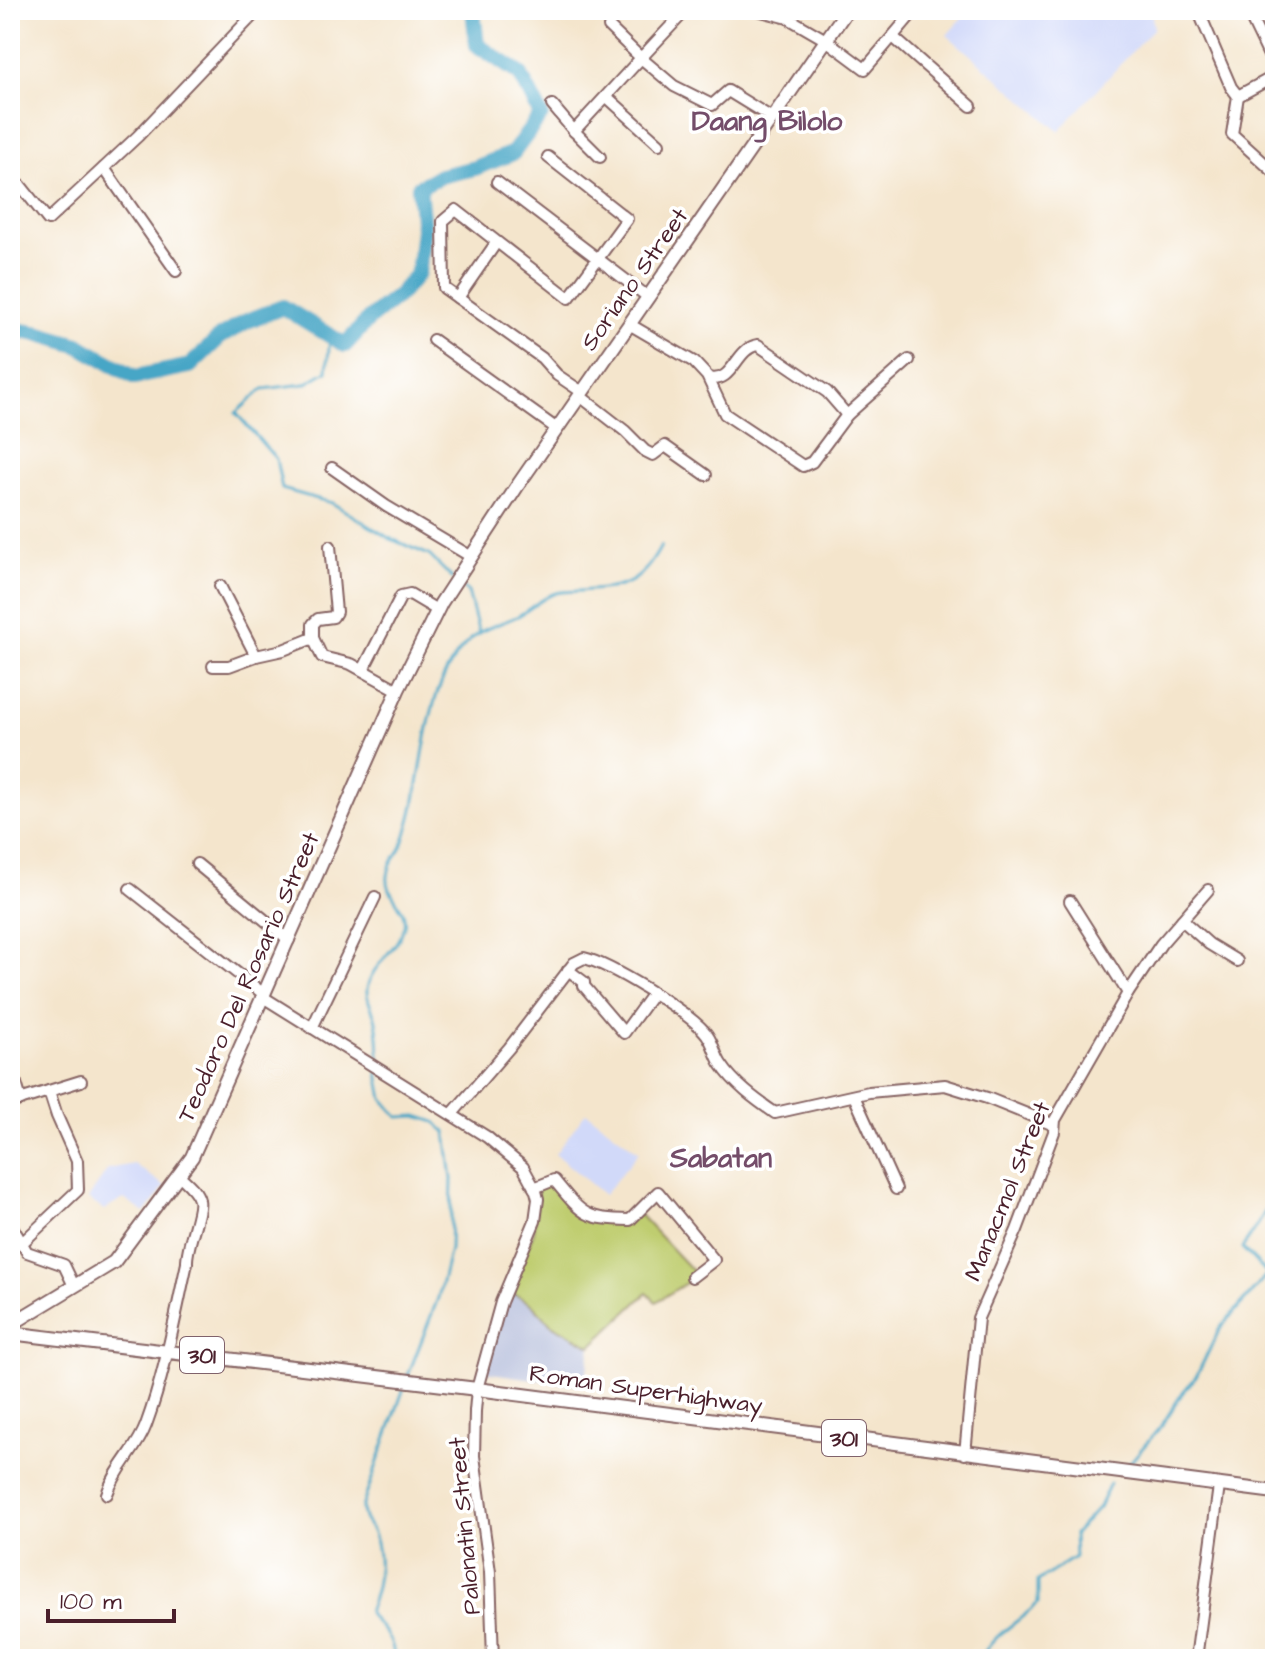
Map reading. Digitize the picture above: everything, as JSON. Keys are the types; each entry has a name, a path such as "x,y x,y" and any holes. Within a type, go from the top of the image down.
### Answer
{"main road":[{"name":"Soriano Street","path":"450,586 847,10"},
{"name":"Teodoro Del Rosario Street","path":"10,1325 114,1262 195,1151 398,690 450,586"},
{"name":"Roman Superhighway","path":"10,1333 168,1350 1275,1492"}],"street":[{"path":"10,195 21,186 48,220 104,168 258,10"},
{"path":"574,131 686,10"},
{"path":"757,10 788,18 826,40 865,69 915,10"},
{"path":"1198,10 1231,87 1238,96 1232,134 1275,173"},
{"path":"1247,10 1275,68"},
{"path":"609,27 641,58 689,96 712,105 728,91 772,118"},
{"path":"893,37 971,106"},
{"path":"1238,96 1275,76"},
{"path":"607,97 659,144"},
{"path":"552,105 600,157"},
{"path":"548,157 627,219 569,298 456,210 443,221 444,288 542,358 557,375 648,453 653,455 665,446 706,475"},
{"path":"104,168 176,271"},
{"path":"497,182 648,297"},
{"path":"458,298 496,243"},
{"path":"629,324 694,362 709,378 725,414 801,465 812,462 847,415 909,360"},
{"path":"433,340 557,429"},
{"path":"709,378 721,379 746,350 758,345 827,392 847,415"},
{"path":"332,468 386,506 470,556"},
{"path":"330,546 336,612 333,617 316,620 313,638 322,657 346,662 398,690"},
{"path":"220,586 256,656"},
{"path":"363,670 401,596 408,594 437,610"},
{"path":"213,666 229,666 313,638"},
{"path":"197,864 289,940"},
{"path":"130,889 264,996 452,1114 515,1159 534,1188 554,1180 577,1208 598,1219 630,1220 658,1192 714,1260 692,1277"},
{"name":"Manacmol Street","path":"965,1454 978,1318 1017,1230 1054,1125 1128,993 1161,944 1208,890"},
{"path":"312,1028 375,897"},
{"path":"1070,901 1128,993"},
{"path":"1182,920 1209,944 1237,961"},
{"path":"452,1114 509,1048 568,970 576,961 587,958 653,993 701,1028 726,1070 775,1113 854,1096 945,1085 1054,1125"},
{"path":"568,970 584,982 584,986 624,1033 653,993"},
{"path":"10,1063 16,1101 81,1081"},
{"path":"21,1244 78,1190 79,1167 49,1091"},
{"path":"854,1096 896,1189"},
{"path":"107,1494 116,1471 146,1425 168,1350 187,1263 186,1251 199,1201 179,1175"},
{"name":"Palonatin Street","path":"493,1659 490,1572 474,1456 477,1389 501,1302 535,1221 538,1199 534,1188"},
{"path":"10,1223 30,1254 64,1265 74,1286"},
{"path":"1196,1659 1219,1486"}],"shaded area":[{"path":"969,10 1151,10 1154,28 1059,131 947,35"},
{"path":"586,1112 639,1152 604,1195 555,1154"},
{"path":"134,1164 165,1186 145,1213 124,1199 104,1210 88,1199 108,1169"},
{"path":"509,1291 533,1305 551,1324 591,1346 585,1386 483,1372"}],"green space":[{"path":"554,1182 574,1206 595,1222 630,1221 638,1213 697,1276 656,1302 647,1293 591,1346 551,1324 533,1305 509,1291 534,1232 538,1188"}],"waterway":[{"path":"10,329 78,345 135,377 190,366 220,337 247,321 283,307 345,345 418,273 423,229 419,187 440,176 475,168 513,153 541,115 520,74 477,45 473,10"},
{"path":"330,336 327,371 305,384 263,389 236,413 276,459 282,489 332,503 389,538 429,555 452,578"},
{"path":"379,1066 377,1029 367,989 369,980 396,943 404,926 403,913 388,883 389,872 406,836 430,719 447,670 461,650 479,633 518,616 553,594 606,589 628,583 645,570 661,546"},
{"path":"458,583 468,592 479,634"},
{"path":"378,1073 383,1099 398,1117 417,1116 435,1122 446,1132 452,1179 450,1249 438,1298 407,1378"},
{"path":"1128,1465 1162,1425 1196,1377 1220,1328 1268,1274 1242,1248 1275,1196"},
{"path":"393,1659 389,1639 368,1612 376,1584 378,1555 362,1507 405,1385"},
{"path":"981,1659 999,1635 1038,1603 1038,1581 1075,1557 1074,1534 1099,1507 1110,1483"}],"district":[{"name":"Daang Bilolo","path":"767,120"},
{"name":"Sabatan","path":"721,1157"}]}
